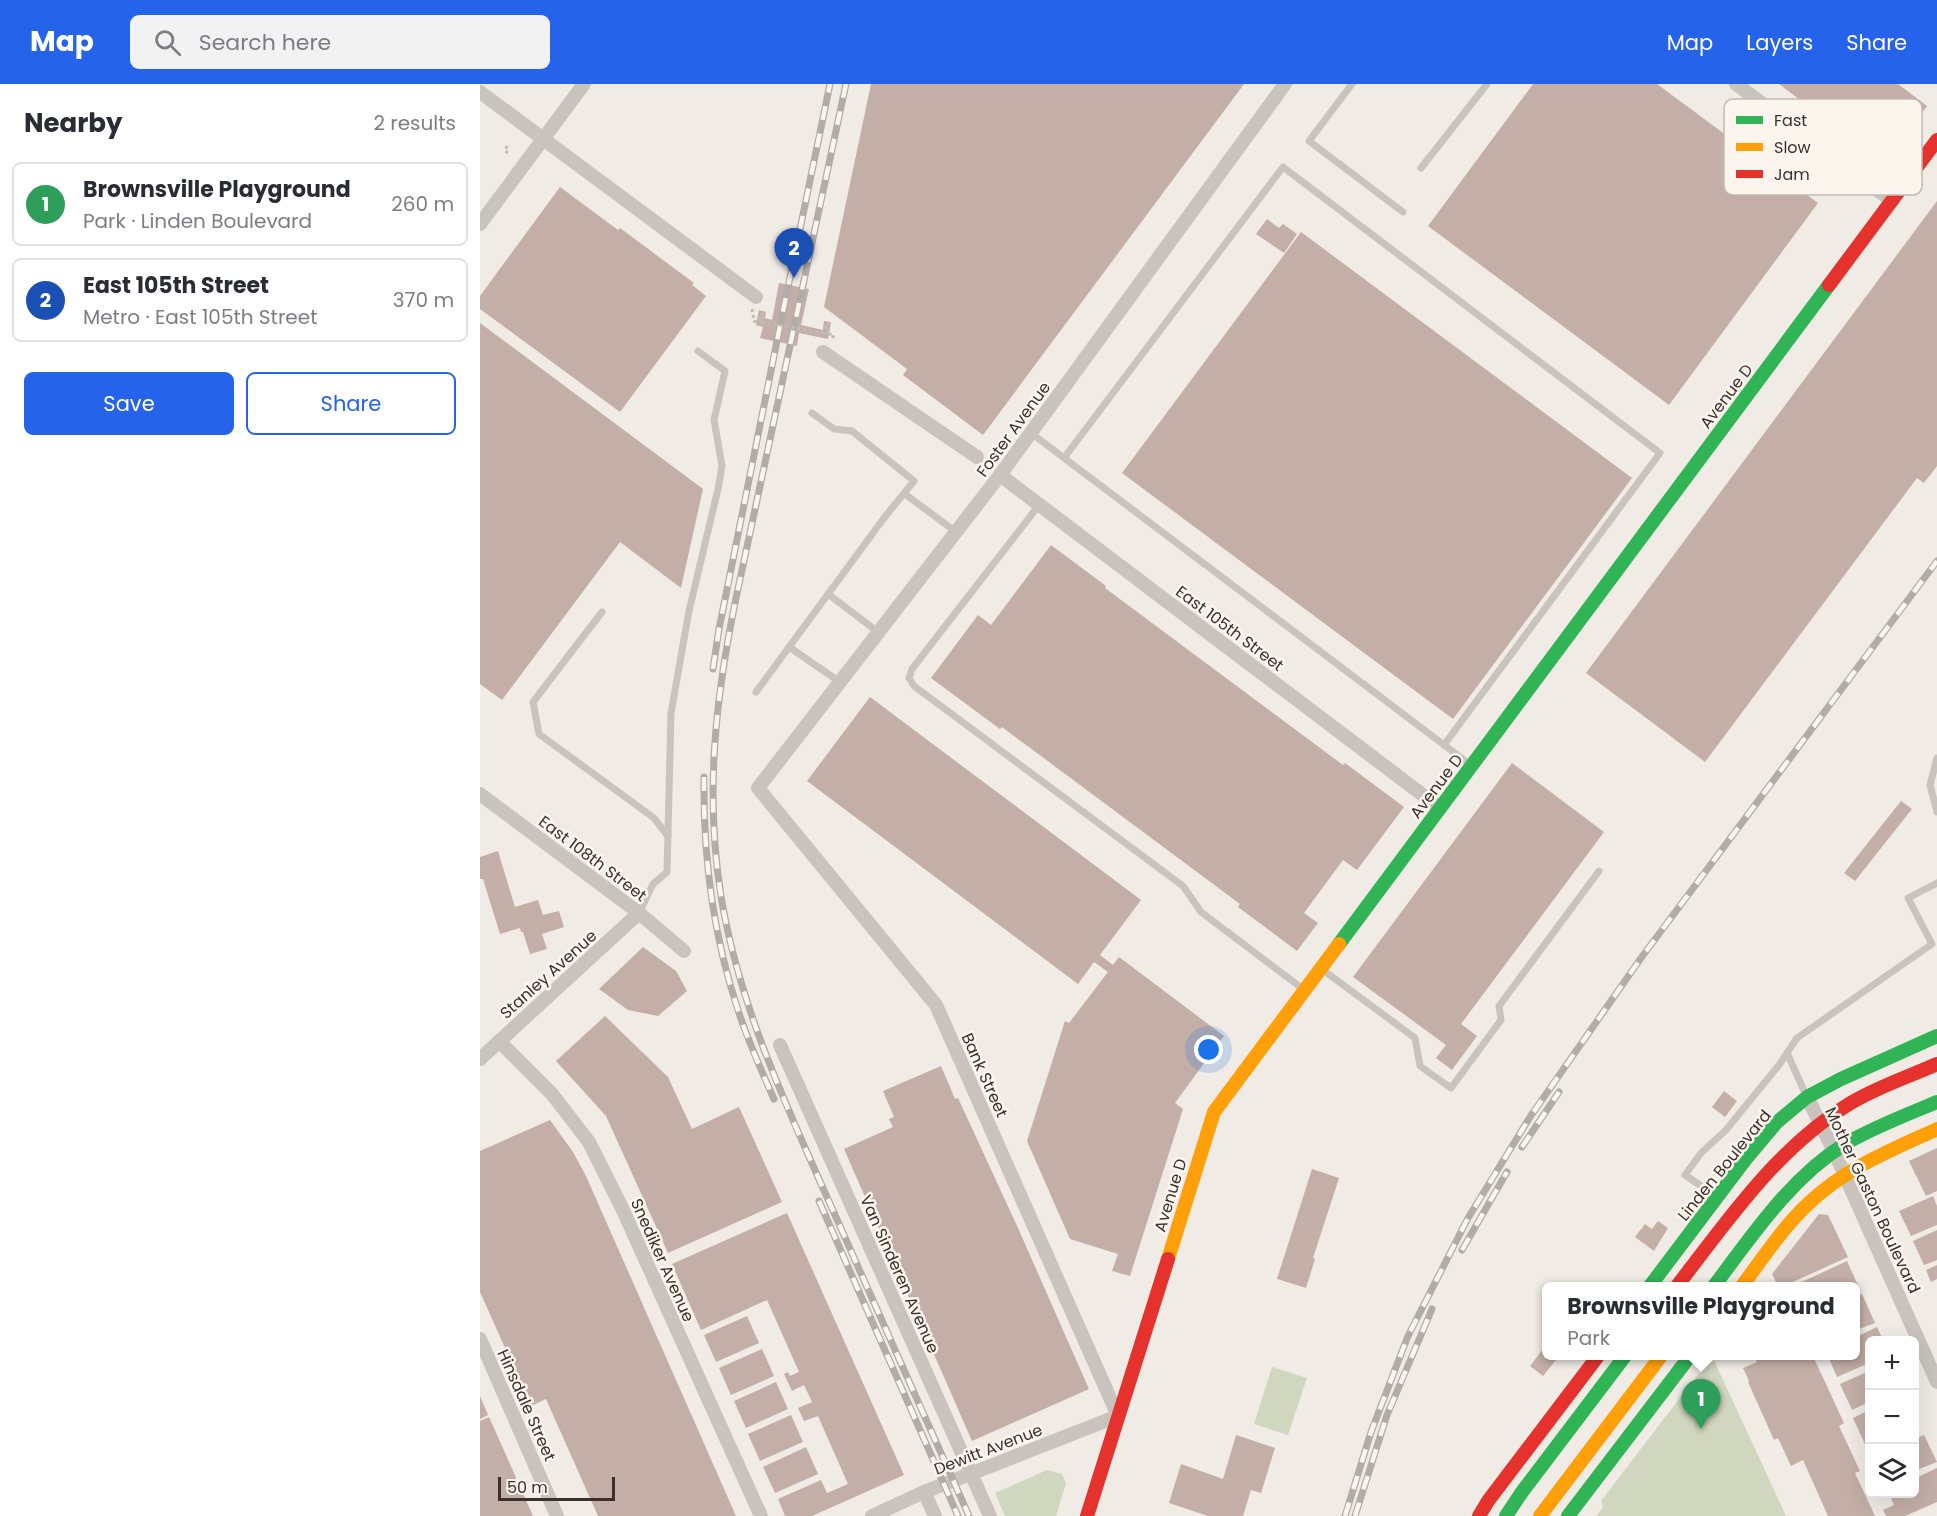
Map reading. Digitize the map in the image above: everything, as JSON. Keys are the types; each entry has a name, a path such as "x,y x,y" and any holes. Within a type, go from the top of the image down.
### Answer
{"main road":[{"name":"Avenue D","path":"1922,160 1937,140"},
{"name":"Avenue D","path":"1087,1516 1214,1112 1896,195"},
{"name":"Linden Boulevard","path":"1654,1282 1776,1123 1807,1097 1841,1078 1937,1036"},
{"path":"1681,1282 1760,1181 1785,1154 1820,1123 1852,1103 1937,1064"},
{"path":"1718,1282 1774,1208 1801,1179 1834,1151 1869,1132 1937,1102"},
{"path":"1746,1282 1791,1222 1819,1194 1845,1174 1873,1158 1937,1129"},
{"path":"1479,1516 1595,1360"},
{"path":"1506,1516 1622,1360"},
{"path":"1540,1516 1658,1360"},
{"path":"1568,1516 1687,1360"}],"street":[{"path":"480,224 584,84"},
{"name":"Foster Avenue","path":"758,788 1000,475 1285,84"},
{"path":"1736,84 1756,99"},
{"path":"480,92 756,297"},
{"path":"1884,195 1892,201"},
{"path":"823,352 977,457"},
{"name":"East 105th Street","path":"1000,475 1440,808"},
{"name":"Bank Street","path":"758,788 936,1005 1118,1416"},
{"name":"East 108th Street","path":"480,794 639,913 684,951"},
{"name":"Stanley Avenue","path":"480,1059 639,913"},
{"name":"Snediker Avenue","path":"500,1041 552,1094 589,1142 622,1208 761,1516"},
{"name":"Van Sinderen Avenue","path":"780,1045 990,1516"},
{"name":"Mother Gaston Boulevard","path":"1807,1097 1845,1174 1937,1382"},
{"name":"Hinsdale Street","path":"480,1339 557,1516"},
{"name":"Dewitt Avenue","path":"872,1516 924,1492 1118,1416"},
{"path":"924,1492 935,1516"}],"lane":[{"path":"1352,84 1309,141 1403,212"},
{"path":"1421,168 1486,84"},
{"path":"1064,458 1283,167 1660,453 1444,745"},
{"path":"639,913 653,884 667,872 671,713 689,611 722,466 714,420 725,371 698,351"},
{"path":"756,692 884,518 914,481 852,431 834,429 812,413"},
{"path":"1031,433 1472,766"},
{"path":"905,494 956,532"},
{"path":"1039,505 912,669 909,678 914,686 1183,886 1201,912 1305,990"},
{"path":"828,594 878,632"},
{"path":"602,612 533,702 539,734 654,818 668,836"},
{"path":"789,646 840,682"},
{"path":"1937,758 1930,785 1937,812"},
{"path":"1321,968 1415,1038 1420,1066 1451,1088 1501,1020 1499,1006 1599,871"},
{"path":"1718,1197 1684,1175 1701,1153 1726,1130 1779,1065 1797,1038 1932,944 1908,898 1937,883"},
{"path":"1787,1053 1807,1097"}],"path":[{"path":"507,146 505,151 510,154"},
{"path":"757,322 762,323 764,318 764,314 760,314 759,321 827,334 829,324 826,324 824,330 824,333 829,334"}],"green space":[{"path":"1709,1360 1714,1360 1786,1516 1596,1516 1603,1507 1601,1501"},
{"path":"1272,1367 1307,1378 1288,1435 1254,1424"},
{"path":"1047,1470 1062,1474 1066,1483 1056,1516 1005,1516 995,1493"}],"building":[{"path":"871,84 1244,84 983,435 903,375 907,369 824,307"},
{"path":"1533,84 1657,84 1724,134 1724,195 1807,195 1818,203 1669,405 1428,226"},
{"path":"1779,84 1898,84 1918,99 1799,99"},
{"path":"1922,102 1927,106 1922,113"},
{"path":"560,187 694,283 692,285 706,296 620,412 480,309 480,296"},
{"path":"1937,201 1937,466 1924,483 1917,478 1705,762 1586,673"},
{"path":"1267,219 1279,228 1283,224 1297,234 1284,253 1256,234"},
{"path":"1301,232 1632,478 1453,719 1122,473"},
{"path":"781,235 790,237 785,258 776,256"},
{"path":"779,283 809,289 801,325 823,330 824,321 831,322 828,339 799,333 797,346 760,338 763,327 756,325 759,310 766,312 765,318 772,320"},
{"path":"480,323 703,489 681,588 620,542 502,700 480,684"},
{"path":"1051,545 1106,586 1105,588 1343,765 1345,763 1404,807 1357,870 1343,860 1304,913 1318,923 1297,951 1238,907 1240,904 1002,727 1000,729 931,678 978,615 991,625"},
{"path":"870,697 1141,900 1100,955 1113,965 1119,957 1224,1036 1175,1103 1183,1109 1130,1276 1112,1271 1118,1254 1070,1239 1027,1141 1065,1021 1069,1023 1108,972 1094,962 1078,984 807,781"},
{"path":"1512,763 1604,832 1461,1024 1477,1036 1452,1070 1436,1058 1446,1045 1353,977"},
{"path":"1901,801 1912,809 1855,881 1844,873"},
{"path":"498,851 515,907 538,900 543,915 559,911 564,927 542,934 547,949 530,954 520,928 500,934 483,879 480,879 480,857"},
{"path":"643,947 676,971 687,991 658,1016 628,1010 599,989"},
{"path":"605,1016 668,1077 692,1129 739,1107 782,1202 668,1253 606,1116 556,1061"},
{"path":"941,1066 1018,1228 1089,1389 972,1441 844,1149 893,1127 889,1119 894,1117 883,1091"},
{"path":"1724,1091 1737,1101 1725,1117 1712,1107"},
{"path":"550,1120 573,1152 586,1176 736,1516 598,1516 546,1399 531,1406 480,1292 480,1151"},
{"path":"1937,1148 1937,1191 1926,1196 1909,1161"},
{"path":"1312,1169 1339,1178 1313,1258 1315,1259 1306,1288 1277,1279"},
{"path":"1933,1196 1937,1206 1937,1225 1911,1236 1899,1211"},
{"path":"787,1213 904,1475 812,1516 785,1516 778,1499 821,1480 827,1493 848,1484 818,1416 804,1421 798,1408 812,1402 804,1385 792,1391 784,1374 788,1372 790,1376 799,1372 767,1300 701,1330 672,1264"},
{"path":"1819,1214 1828,1215 1848,1257 1793,1282 1776,1282 1772,1274"},
{"path":"1658,1221 1668,1228 1654,1251 1635,1237 1645,1224 1652,1229"},
{"path":"1937,1230 1937,1260 1924,1265 1913,1241"},
{"path":"1847,1261 1856,1282 1802,1282"},
{"path":"1937,1265 1937,1279 1931,1282 1926,1270"},
{"path":"1862,1294 1875,1323 1860,1329 1860,1295"},
{"path":"747,1316 759,1343 716,1362 704,1335"},
{"path":"1877,1327 1881,1336 1865,1336 1865,1365 1837,1377 1830,1360 1860,1360 1860,1335"},
{"path":"762,1349 774,1376 731,1395 719,1368"},
{"path":"1542,1350 1542,1360 1556,1360 1543,1376 1530,1366"},
{"path":"1756,1360 1815,1360 1844,1423 1839,1426 1860,1471 1855,1473 1875,1516 1828,1516 1803,1460 1791,1466 1778,1438 1774,1440 1743,1368 1757,1362"},
{"path":"1865,1373 1865,1404 1852,1410 1840,1384"},
{"path":"776,1382 788,1409 746,1428 734,1401"},
{"path":"480,1396 488,1415 480,1419"},
{"path":"1865,1412 1865,1444 1853,1418"},
{"path":"791,1415 803,1442 760,1461 748,1434"},
{"path":"489,1417 533,1516 480,1516 480,1421"},
{"path":"1236,1435 1275,1448 1261,1493 1251,1490 1243,1516 1208,1516 1169,1503 1181,1464 1223,1479"},
{"path":"1924,1435 1937,1462 1919,1469 1919,1444 1919,1437"},
{"path":"806,1447 818,1474 775,1493 763,1467"},
{"path":"1937,1468 1937,1502 1905,1516 1886,1516 1883,1510 1894,1505 1891,1498 1919,1498 1919,1477"}],"railway":[{"path":"713,669 719,629 830,84"},
{"path":"846,84 728,640 714,749 716,858 721,896 739,977 766,1054 797,1130 969,1516"},
{"path":"1345,1516 1371,1432 1408,1336 1468,1218 1530,1117 1641,958 1937,561"},
{"path":"704,777 708,866 722,953 742,1022 774,1099"},
{"path":"1522,1147 1559,1092"},
{"path":"1462,1250 1507,1172"},
{"path":"819,1201 958,1516"},
{"path":"1355,1516 1387,1415 1432,1309"}],"traffic: fast":[{"path":"1339,944 1829,285"},
{"path":"1653,1282 1745,1160 1776,1123 1807,1097 1841,1079 1937,1036"},
{"path":"1717,1282 1773,1209 1825,1158 1867,1132 1937,1102"},
{"path":"1506,1516 1622,1360"},
{"path":"1568,1516 1687,1360"}],"traffic: slow":[{"path":"1168,1259 1214,1112 1339,944"},
{"path":"1745,1282 1791,1222 1823,1191 1886,1152 1937,1129"},
{"path":"1540,1516 1658,1360"}],"traffic: jam":[{"path":"1922,160 1937,140"},
{"path":"1829,285 1896,195"},
{"path":"1680,1282 1755,1187 1799,1142 1849,1104 1882,1087 1937,1064"},
{"path":"1087,1516 1168,1259"},
{"path":"1479,1516 1595,1360"}],"place":[{"name":"East 105th Street","path":"794,278"},
{"name":"Brownsville Playground","path":"1701,1429"}]}
